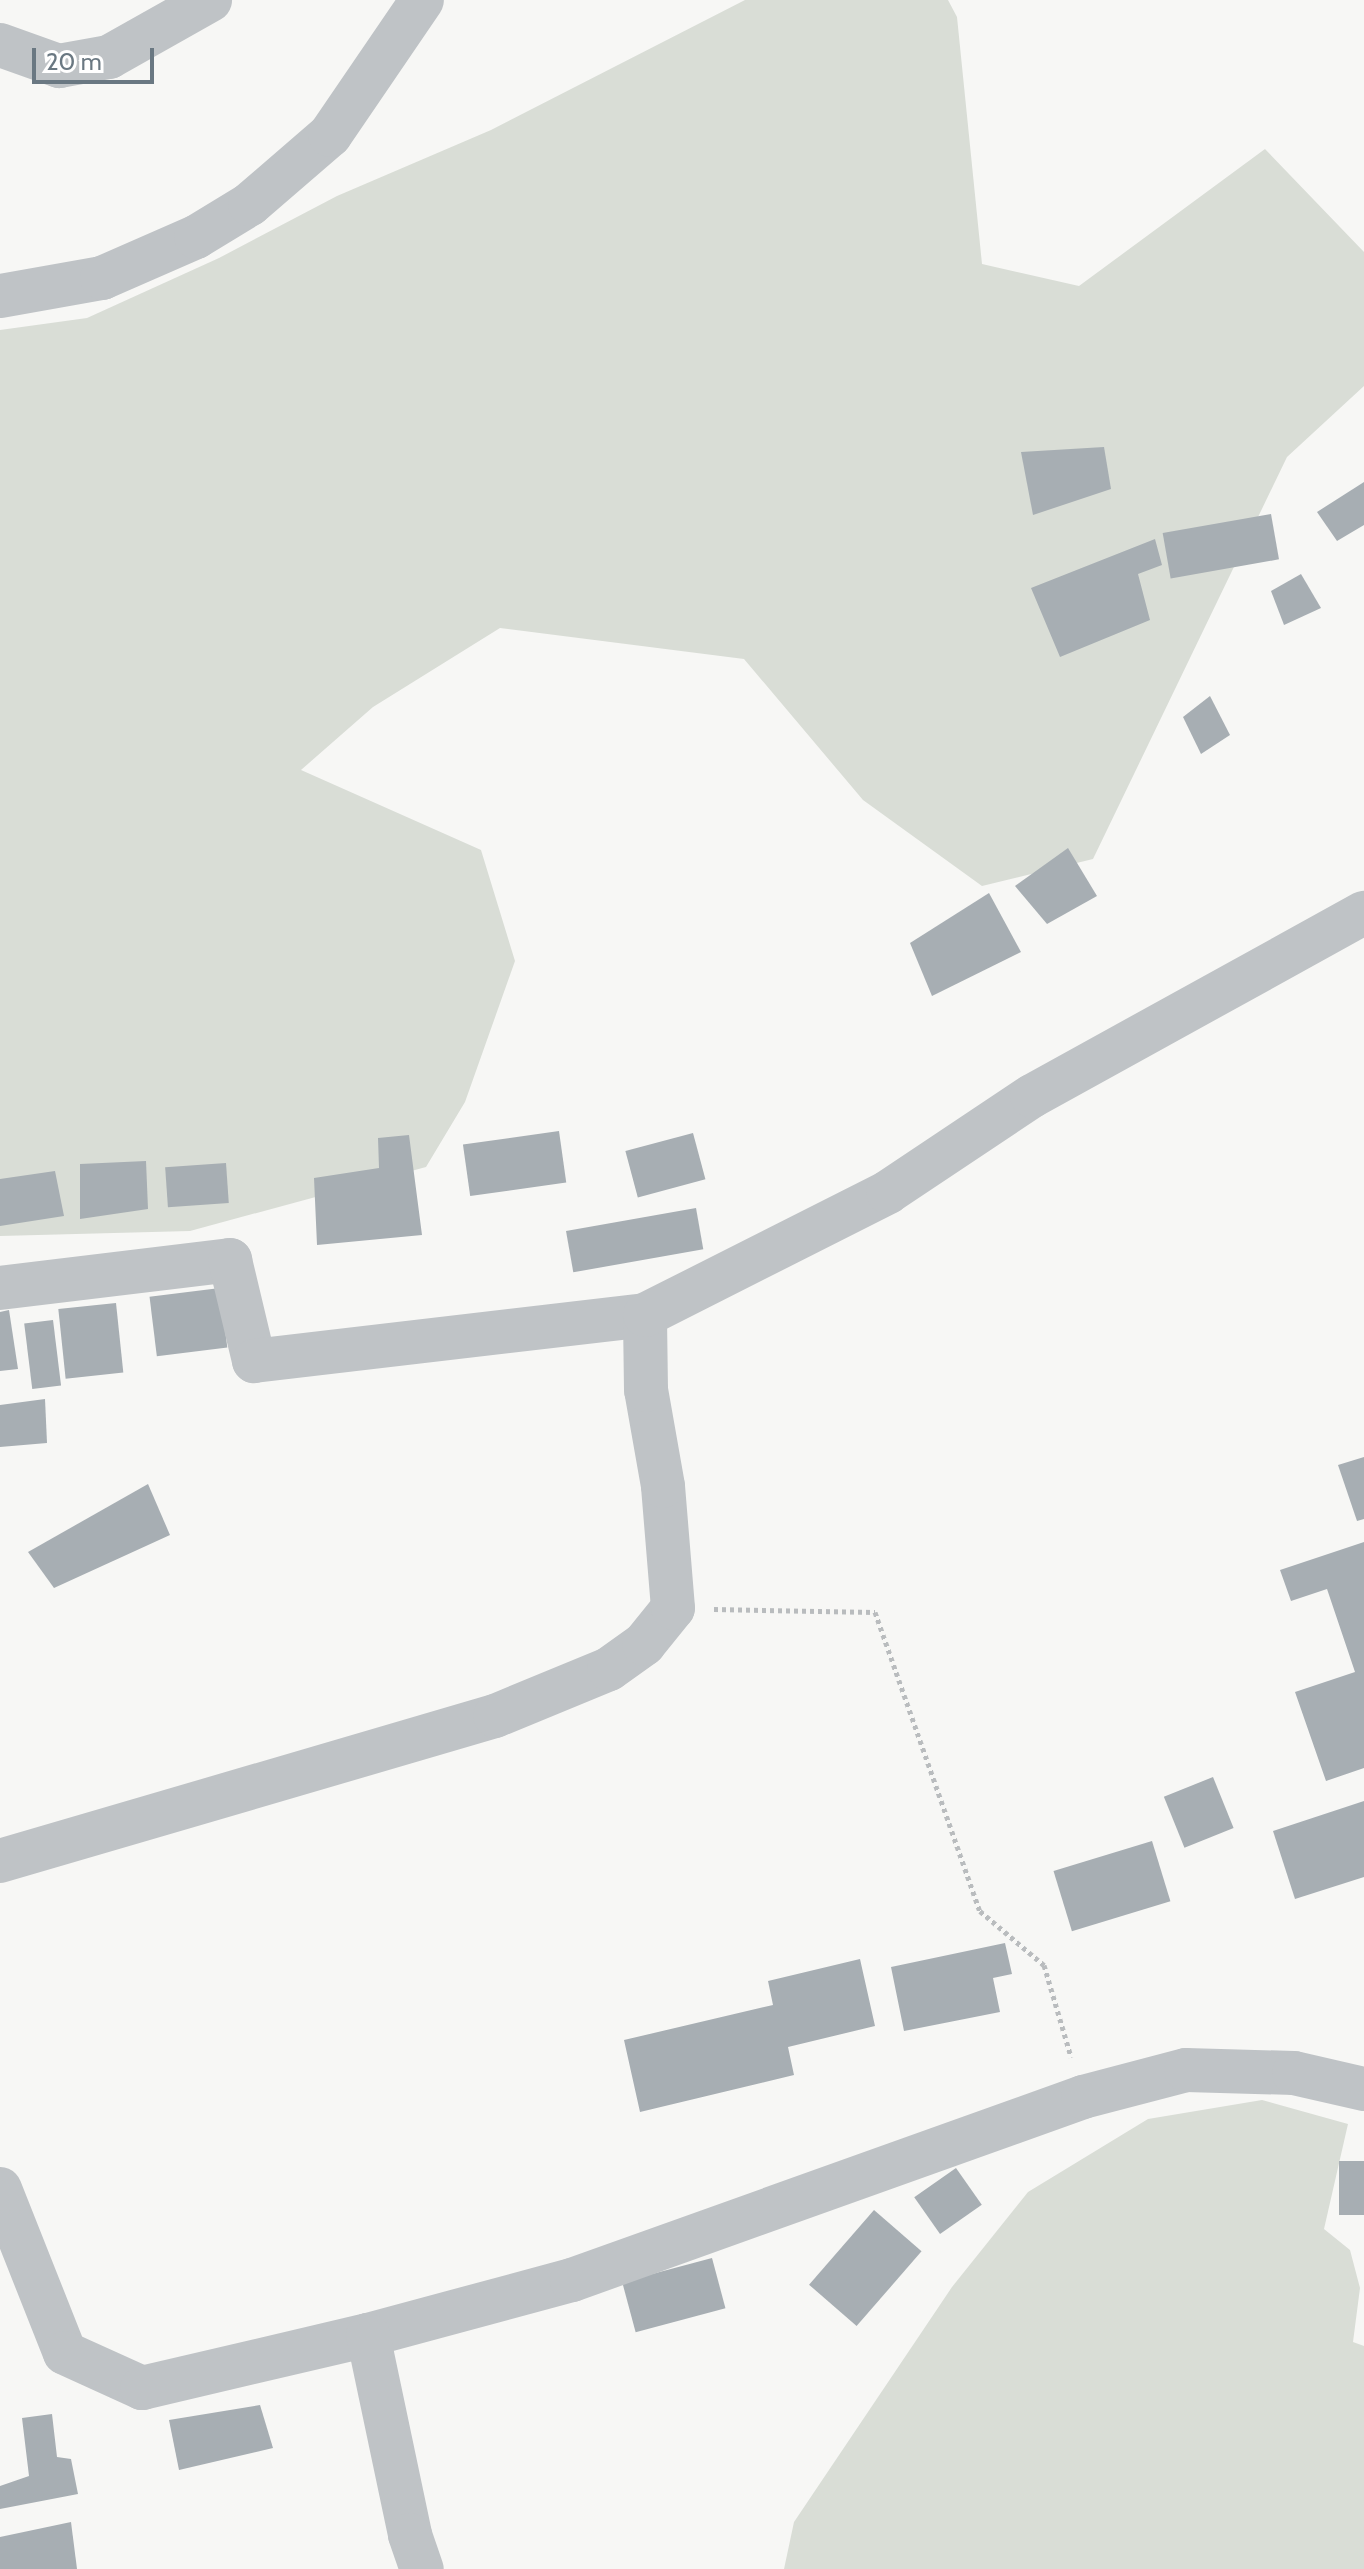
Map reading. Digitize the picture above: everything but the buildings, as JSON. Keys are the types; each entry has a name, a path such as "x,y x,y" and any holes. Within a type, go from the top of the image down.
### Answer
{"street":[{"path":"0,296 53,288 116,273 196,237 250,204 330,135 422,0"},
{"path":"0,45 59,66 109,57 186,7"},
{"path":"0,1288 230,1260 254,1361 645,1315 888,1192 1032,1096 1364,913"},
{"path":"0,1861 355,1760 495,1716 609,1669 644,1644 673,1608 663,1486 646,1390 645,1315"},
{"path":"0,2189 65,2353 142,2388 368,2335 572,2280 1083,2097 1186,2070 1294,2073 1364,2089"},
{"path":"368,2335 410,2535 422,2569"}],"path":[{"path":"673,1608 875,1612 980,1911 1044,1965 1083,2097"}],"shaded area":[{"path":"745,0 948,0 957,17 982,264 1079,286 1265,149 1364,252 1364,386 1287,457 1093,859 982,886 863,800 744,659 500,628 373,707 301,770 481,850 515,961 465,1102 426,1167 190,1231 0,1236 0,330 87,318 219,258 337,196 491,130"},
{"path":"1262,2100 1348,2124 1324,2229 1350,2250 1360,2288 1353,2342 1364,2346 1364,2569 784,2569 794,2522 952,2287 1028,2192 1148,2119"}]}
